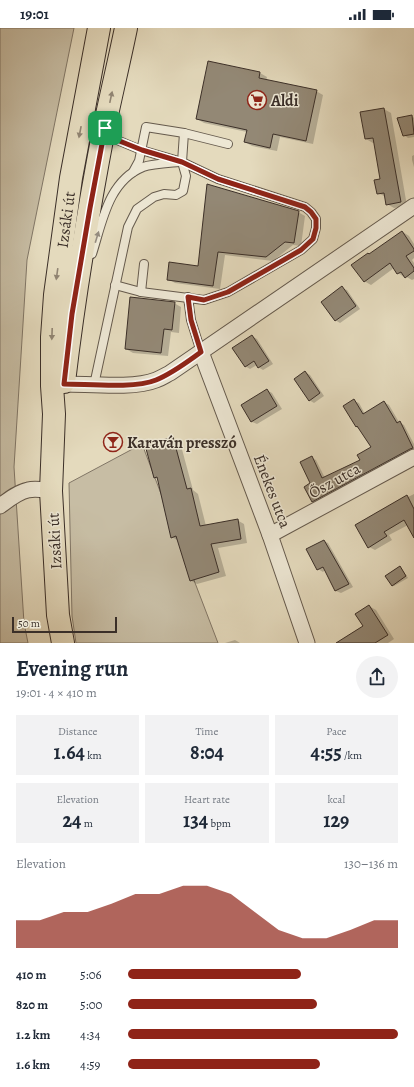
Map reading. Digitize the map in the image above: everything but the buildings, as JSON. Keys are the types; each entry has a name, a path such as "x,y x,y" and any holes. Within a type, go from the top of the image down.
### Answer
{"main road":[{"name":"Izsáki út","path":"63,643 58,615 51,491 54,414 52,386 52,337 55,295 70,178 99,28"},
{"name":"Izsáki út","path":"54,414 64,384 72,314 90,208 126,28"}],"street":[{"path":"64,384 122,385 142,383 156,380 170,373 414,206"},
{"name":"Énekes utca","path":"201,352 270,535 307,643"},
{"name":"Ősz utca","path":"270,535 414,457"},
{"path":"0,506 11,498 28,490 51,491"}],"lane":[{"path":"133,172 139,161 146,127 228,144"},
{"path":"105,128 117,140 142,150 182,162 218,179 305,207 316,219 316,228 313,239 301,250 228,292 204,300 141,292 115,285"},
{"path":"94,385 128,227 138,209 154,197 164,194 176,195 183,191 186,176 182,162 184,134"},
{"path":"72,314 111,197 123,180 144,166 182,162"},
{"path":"141,292 144,264"},
{"path":"188,297 191,320 201,352"}],"shaded area":[{"path":"0,28 74,28 27,260 14,467 24,623 28,643 0,643"},
{"path":"142,444 218,643 76,643 72,616 69,483"}],"place":[{"name":"Aldi","path":"257,100"},
{"name":"Karaván presszó","path":"113,442"}],"route":[{"path":"105,128 117,140 142,150 182,162 218,179 305,207 316,219 316,228 313,239 301,250 228,292 204,300 188,297 191,320 201,352 170,373 156,380 142,383 122,385 64,384 72,314 105,128"}]}
